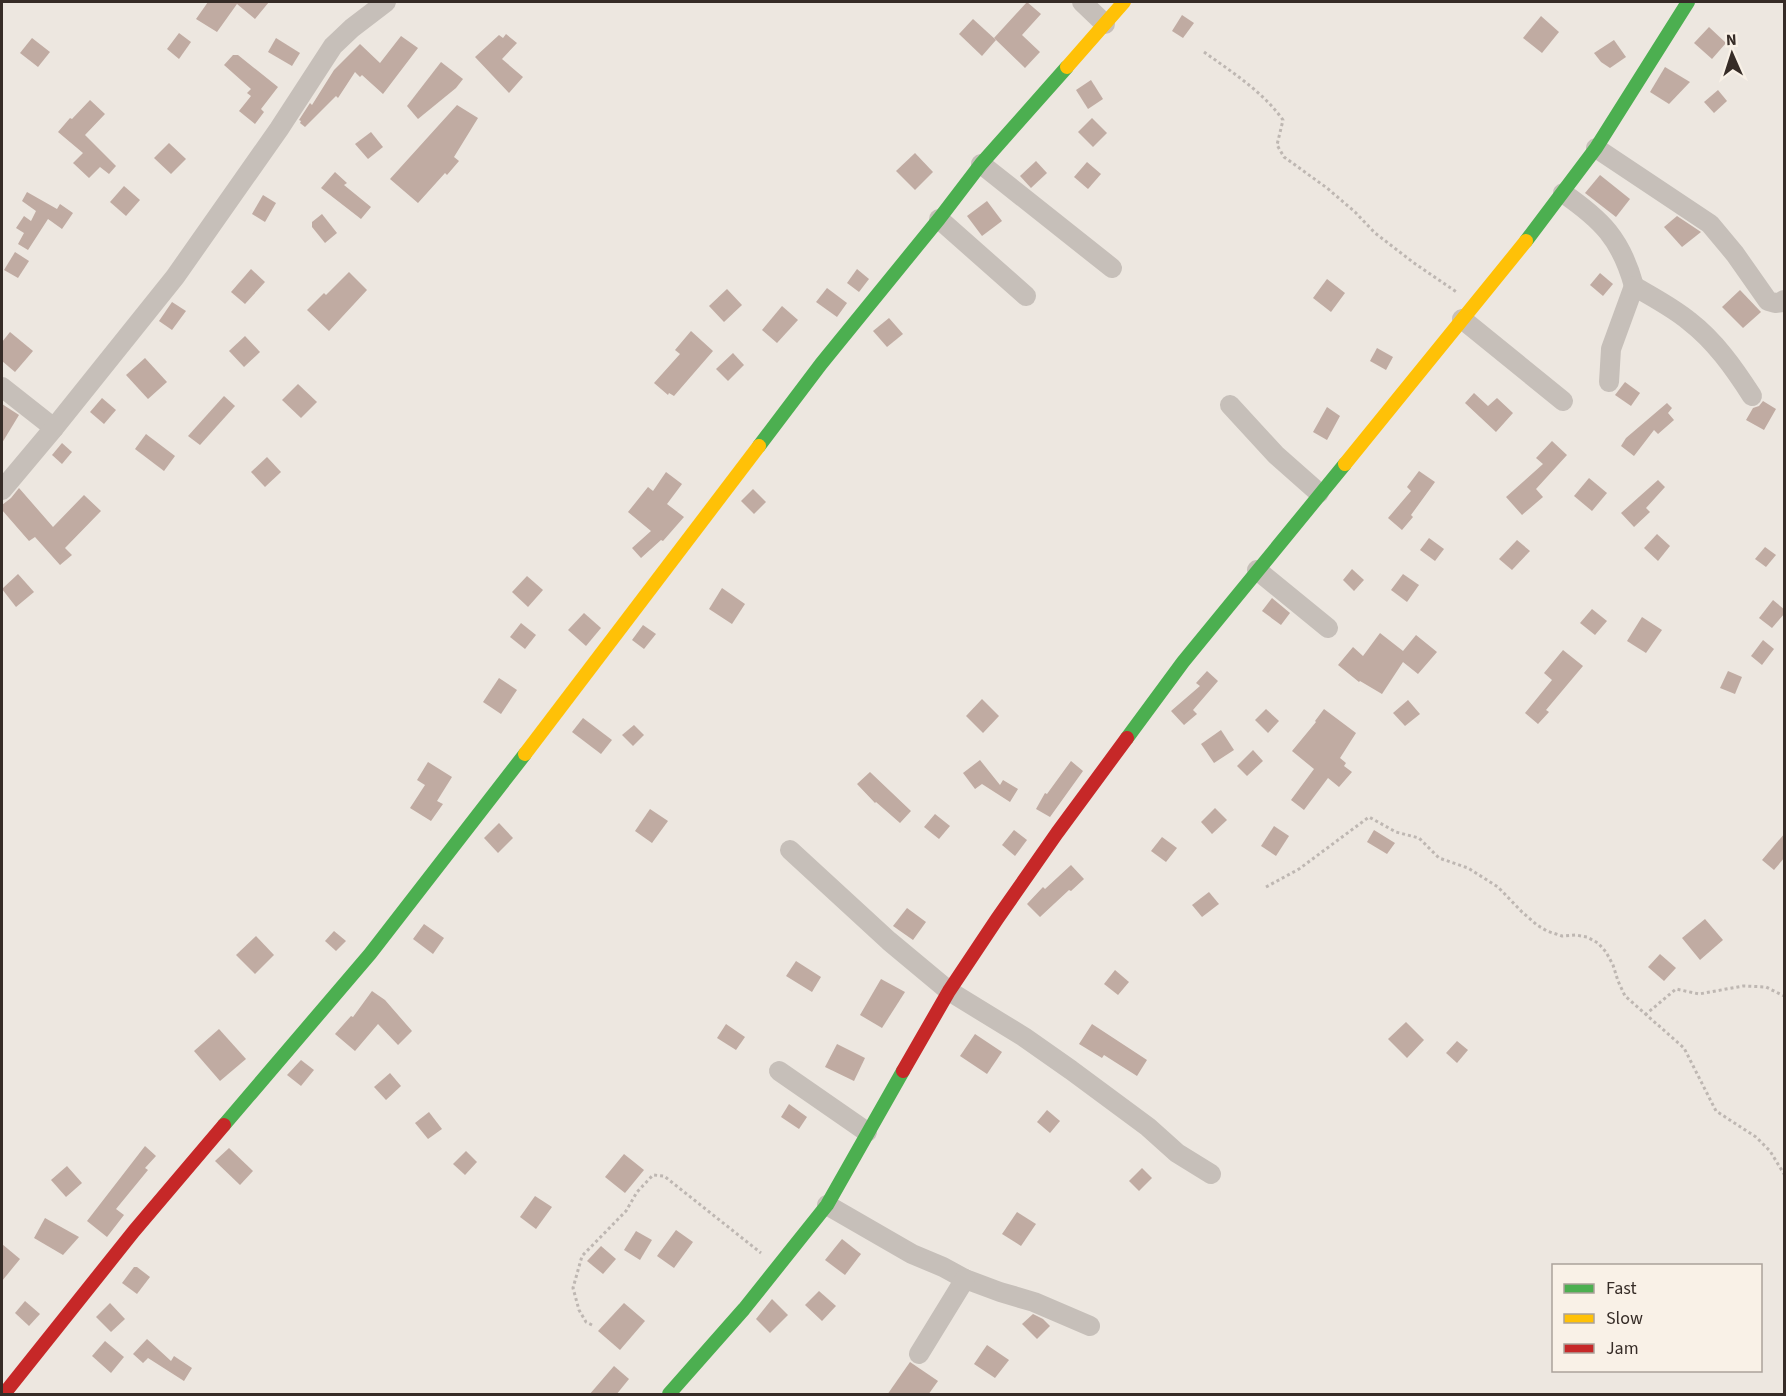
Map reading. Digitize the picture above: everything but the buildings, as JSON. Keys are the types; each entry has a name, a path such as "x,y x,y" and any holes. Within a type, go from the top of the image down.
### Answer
{"street":[{"path":"2,490 175,277 279,129 333,46 386,2"},
{"path":"1082,2 1105,24"},
{"path":"4,1395 141,1222 370,954 821,364 981,164 1124,2"},
{"path":"669,1395 744,1309 827,1205 949,991 997,918 1125,740 1183,662 1319,493 1522,247 1596,148 1688,2"},
{"path":"1596,148 1710,224 1735,254 1768,301 1774,303 1785,300"},
{"path":"981,164 1112,268"},
{"path":"1563,193 1590,211 1618,245 1628,264 1634,286 1611,350 1609,382"},
{"path":"939,219 1026,296"},
{"path":"1634,286 1690,321 1728,360 1752,396"},
{"path":"1468,312 1563,401"},
{"path":"2,387 54,428"},
{"path":"1230,405 1276,455 1319,493"},
{"path":"1257,570 1328,628"},
{"path":"790,850 889,941 949,991 1062,1063 1148,1126 1177,1153 1211,1174"},
{"path":"779,1071 867,1132"},
{"path":"827,1205 912,1254 965,1279 1034,1302 1090,1326"},
{"path":"919,1354 965,1279"}],"path":[{"path":"1204,52 1236,74 1273,106 1283,120 1277,145 1284,157 1341,200 1375,233 1414,263 1468,312"},
{"path":"1266,887 1299,869 1369,817 1396,832 1419,838 1439,858 1468,868 1498,887 1521,912 1547,931 1562,936 1587,937 1598,943 1613,965 1625,996 1684,1048 1716,1111 1756,1137 1770,1151 1785,1174"},
{"path":"1645,1015 1676,989 1699,994 1743,986 1766,987 1785,996"},
{"path":"592,1325 586,1322 579,1310 573,1288 582,1256 626,1211 636,1192 653,1175 664,1176 764,1256 779,1265"}],"traffic: fast":[{"path":"1526,241 1596,148 1688,2"},
{"path":"759,446 821,364 981,164 1067,67"},
{"path":"1127,738 1183,662 1345,464"},
{"path":"224,1125 370,954 525,754"},
{"path":"669,1394 744,1309 827,1205 903,1071"}],"traffic: slow":[{"path":"1067,67 1124,2"},
{"path":"1345,464 1526,241"},
{"path":"525,754 759,446"}],"traffic: jam":[{"path":"903,1071 949,991 997,919 1127,738"},
{"path":"4,1394 134,1231 224,1125"}]}
